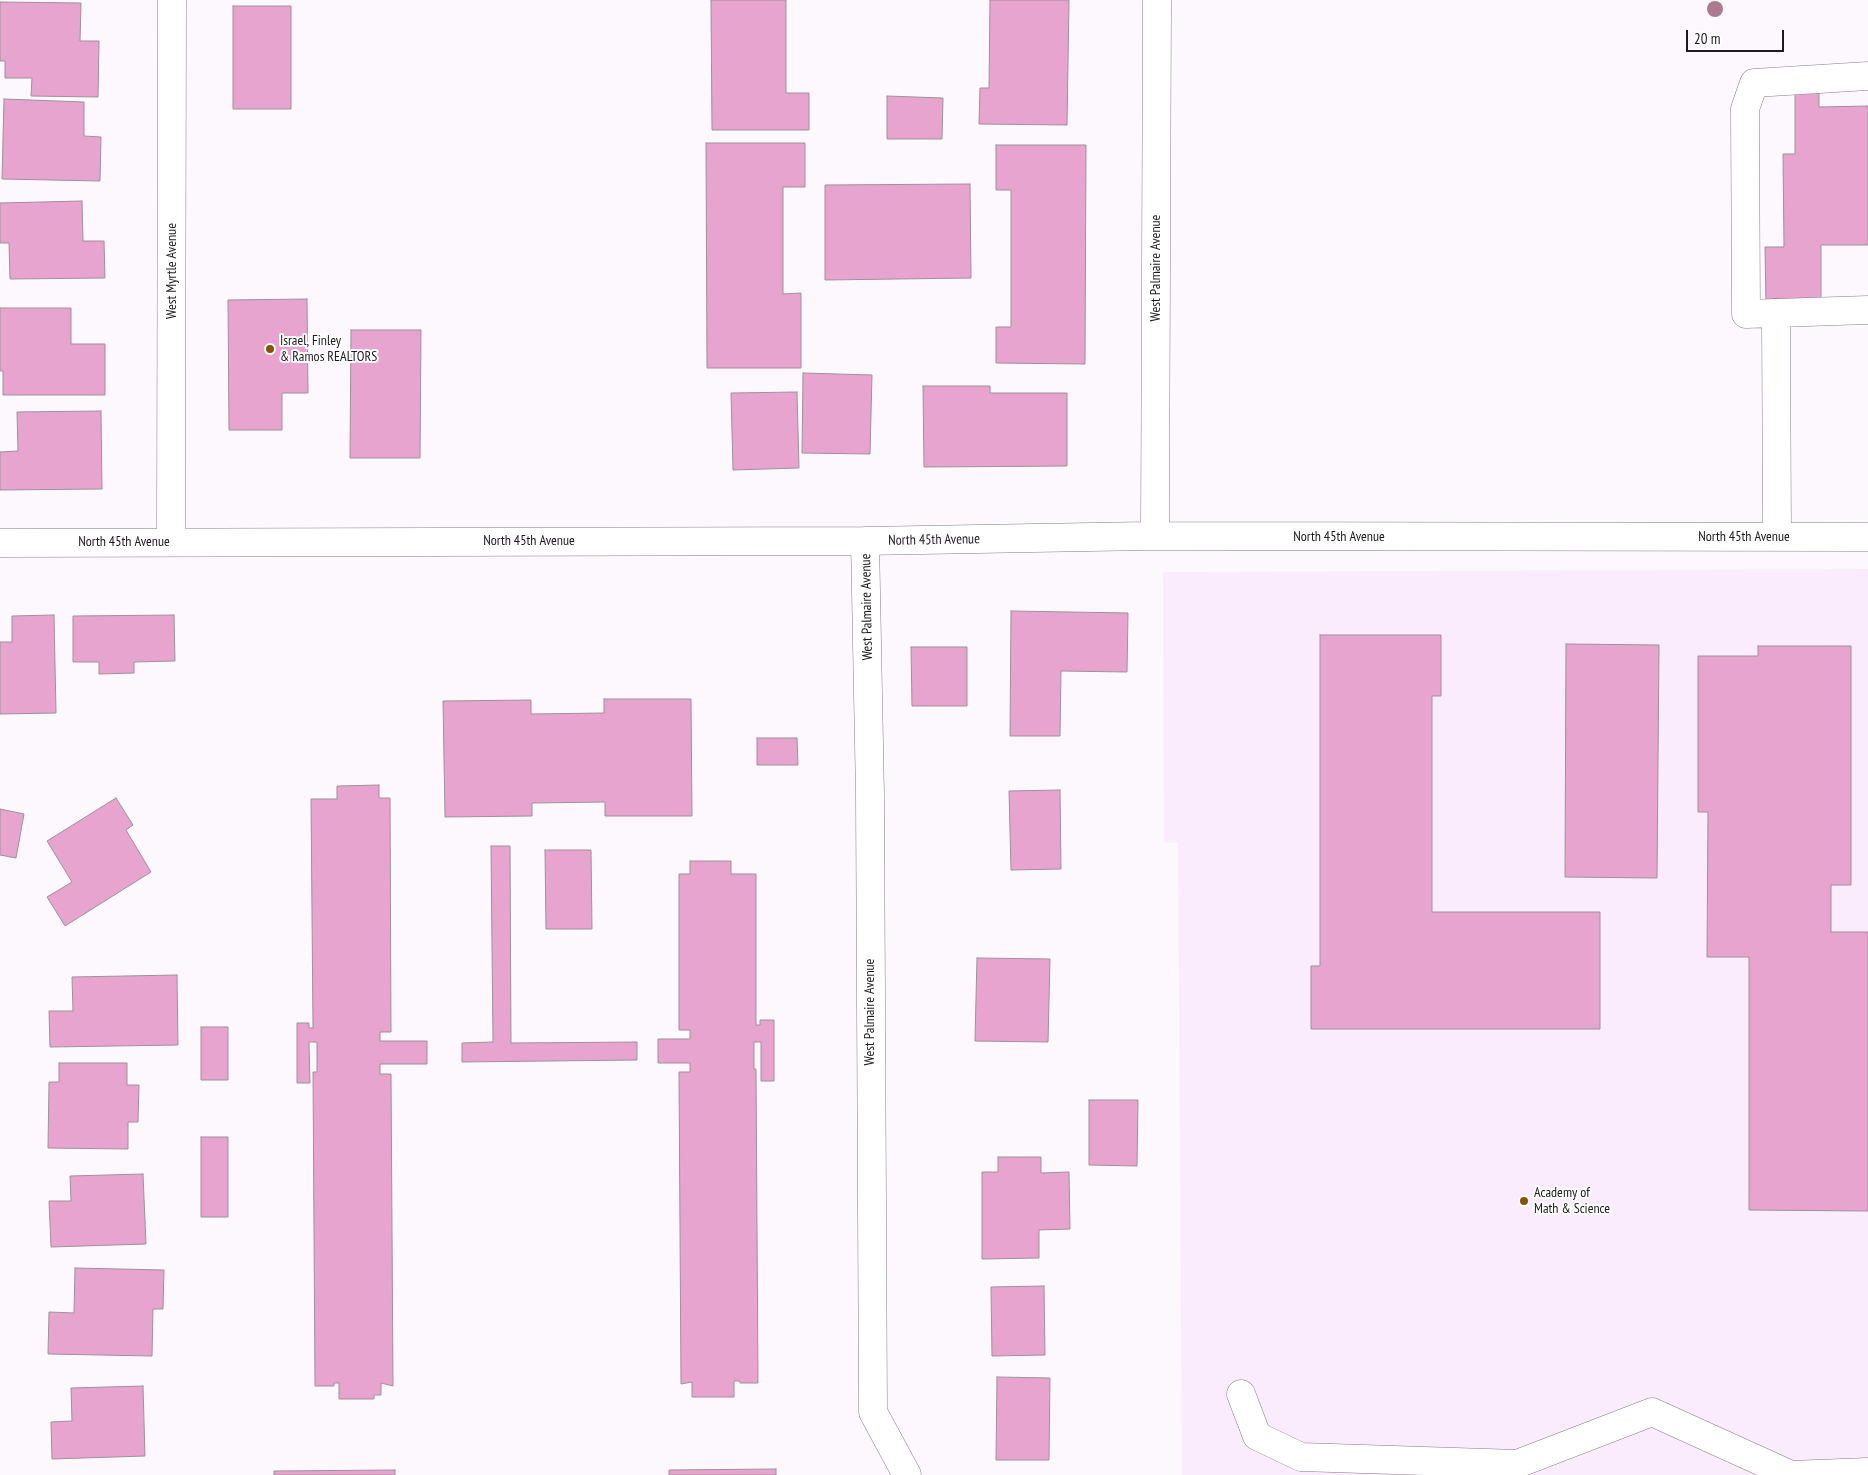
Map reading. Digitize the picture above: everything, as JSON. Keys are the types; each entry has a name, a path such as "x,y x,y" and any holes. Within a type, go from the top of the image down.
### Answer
{"street":[{"name":"West Myrtle Avenue","path":"171,542 172,0"},
{"name":"West Palmaire Avenue","path":"1155,536 1157,0"},
{"path":"1868,76 1754,83 1744,109 1746,314 1868,310"},
{"path":"1776,313 1777,537"},
{"name":"North 45th Avenue","path":"0,543 865,541 1155,536 1868,537"},
{"name":"West Palmaire Avenue","path":"865,541 870,795 873,1412 907,1475"},
{"path":"1241,1394 1257,1436 1301,1457 1517,1464 1652,1412 1791,1475 1868,1472"}],"shaded area":[{"name":"Academy of Math & Science","path":"1868,569 1868,1475 1182,1475 1178,843 1164,842 1163,572"}],"building":[{"path":"711,0 786,0 786,93 809,93 809,130 712,130"},
{"path":"990,0 1069,0 1067,125 979,124 980,88 989,88"},
{"path":"0,2 81,3 80,41 99,41 98,97 31,96 32,78 5,78 5,61 0,61"},
{"path":"233,6 291,6 291,109 233,109"},
{"path":"1795,88 1819,88 1819,107 1868,106 1868,245 1821,245 1821,304 1766,304 1765,247 1784,247 1783,154 1795,154"},
{"path":"887,96 943,98 942,139 887,139"},
{"path":"4,99 84,102 84,136 101,137 100,181 2,179"},
{"path":"706,143 805,143 805,187 783,187 783,294 801,293 801,368 707,368"},
{"path":"996,145 1086,145 1085,364 996,363 996,327 1011,327 1011,190 996,190"},
{"path":"970,184 971,278 825,280 825,185"},
{"path":"82,201 83,241 104,241 105,278 10,279 9,243 0,243 0,203"},
{"path":"307,299 308,393 282,393 282,430 229,430 228,300"},
{"path":"0,308 71,308 71,344 105,344 105,395 3,395 3,371 0,371"},
{"path":"351,330 421,330 420,458 350,458"},
{"path":"803,373 872,375 870,454 802,453"},
{"path":"923,386 990,386 990,393 1067,393 1067,466 924,467"},
{"path":"797,392 799,468 733,470 731,393"},
{"path":"101,411 102,489 0,490 0,452 18,451 17,412"},
{"path":"1011,611 1128,613 1127,672 1061,671 1060,736 1010,736"},
{"path":"54,615 56,713 0,714 0,642 12,642 12,616"},
{"path":"174,615 175,661 134,662 134,673 99,674 99,662 73,662 73,616"},
{"path":"1320,635 1441,635 1441,696 1432,696 1432,912 1600,912 1600,1029 1311,1029 1311,966 1320,966"},
{"path":"1566,644 1659,645 1657,878 1565,877"},
{"path":"1758,646 1851,646 1851,885 1831,885 1831,932 1868,932 1868,1211 1749,1210 1749,957 1707,957 1708,812 1698,812 1698,656 1758,656"},
{"path":"911,647 967,647 967,706 912,706"},
{"path":"604,699 691,699 692,816 605,816 605,802 532,803 532,816 445,817 443,701 531,700 531,714 604,713"},
{"path":"757,738 797,738 798,765 757,765"},
{"path":"379,785 379,798 390,798 391,1032 380,1032 380,1041 427,1041 427,1064 380,1064 380,1074 391,1074 393,1386 381,1383 381,1395 374,1395 374,1399 339,1399 339,1383 334,1383 334,1386 315,1386 313,1072 317,1072 317,1042 309,1042 310,1083 297,1083 297,1023 309,1023 309,1028 313,1028 311,799 337,799 337,786"},
{"path":"1060,790 1061,869 1011,870 1009,791"},
{"path":"116,798 133,825 126,830 151,872 65,926 47,897 72,882 47,841"},
{"path":"0,809 24,814 16,858 0,855"},
{"path":"491,846 510,846 511,1043 637,1042 637,1060 462,1062 462,1043 493,1042"},
{"path":"545,850 591,850 592,929 546,929"},
{"path":"690,861 731,861 731,874 756,874 756,1025 760,1025 760,1020 774,1020 774,1081 761,1081 761,1042 754,1042 754,1069 756,1069 758,1383 734,1381 734,1397 692,1397 692,1382 681,1384 679,1072 690,1072 690,1063 658,1063 658,1039 690,1039 690,1030 679,1030 679,874 690,874"},
{"path":"977,958 1050,959 1048,1042 975,1041"},
{"path":"177,975 178,1045 50,1047 49,1011 73,1011 72,977"},
{"path":"201,1027 228,1027 228,1080 201,1080"},
{"path":"59,1063 127,1063 127,1085 139,1085 138,1122 128,1122 128,1149 48,1148 49,1082 59,1082"},
{"path":"1089,1100 1138,1100 1137,1166 1089,1165"},
{"path":"201,1137 228,1137 228,1217 201,1217"},
{"path":"998,1157 1041,1157 1041,1173 1069,1172 1070,1229 1039,1230 1039,1258 982,1259 982,1172 998,1172"},
{"path":"143,1174 146,1244 51,1247 49,1201 71,1201 70,1176"},
{"path":"75,1268 164,1270 163,1309 153,1309 152,1356 48,1354 49,1312 74,1313"},
{"path":"1044,1286 1045,1355 992,1356 991,1287"},
{"path":"997,1377 1050,1378 1049,1460 996,1460"},
{"path":"143,1386 145,1456 52,1459 51,1422 72,1421 71,1388"},
{"path":"776,1469 776,1475 669,1475 669,1470"},
{"path":"395,1470 395,1475 274,1475 274,1471"}],"place":[{"name":"Israel, Finley & Ramos REALTORS","path":"270,349"},
{"name":"Academy of Math & Science","path":"1524,1201"}]}
